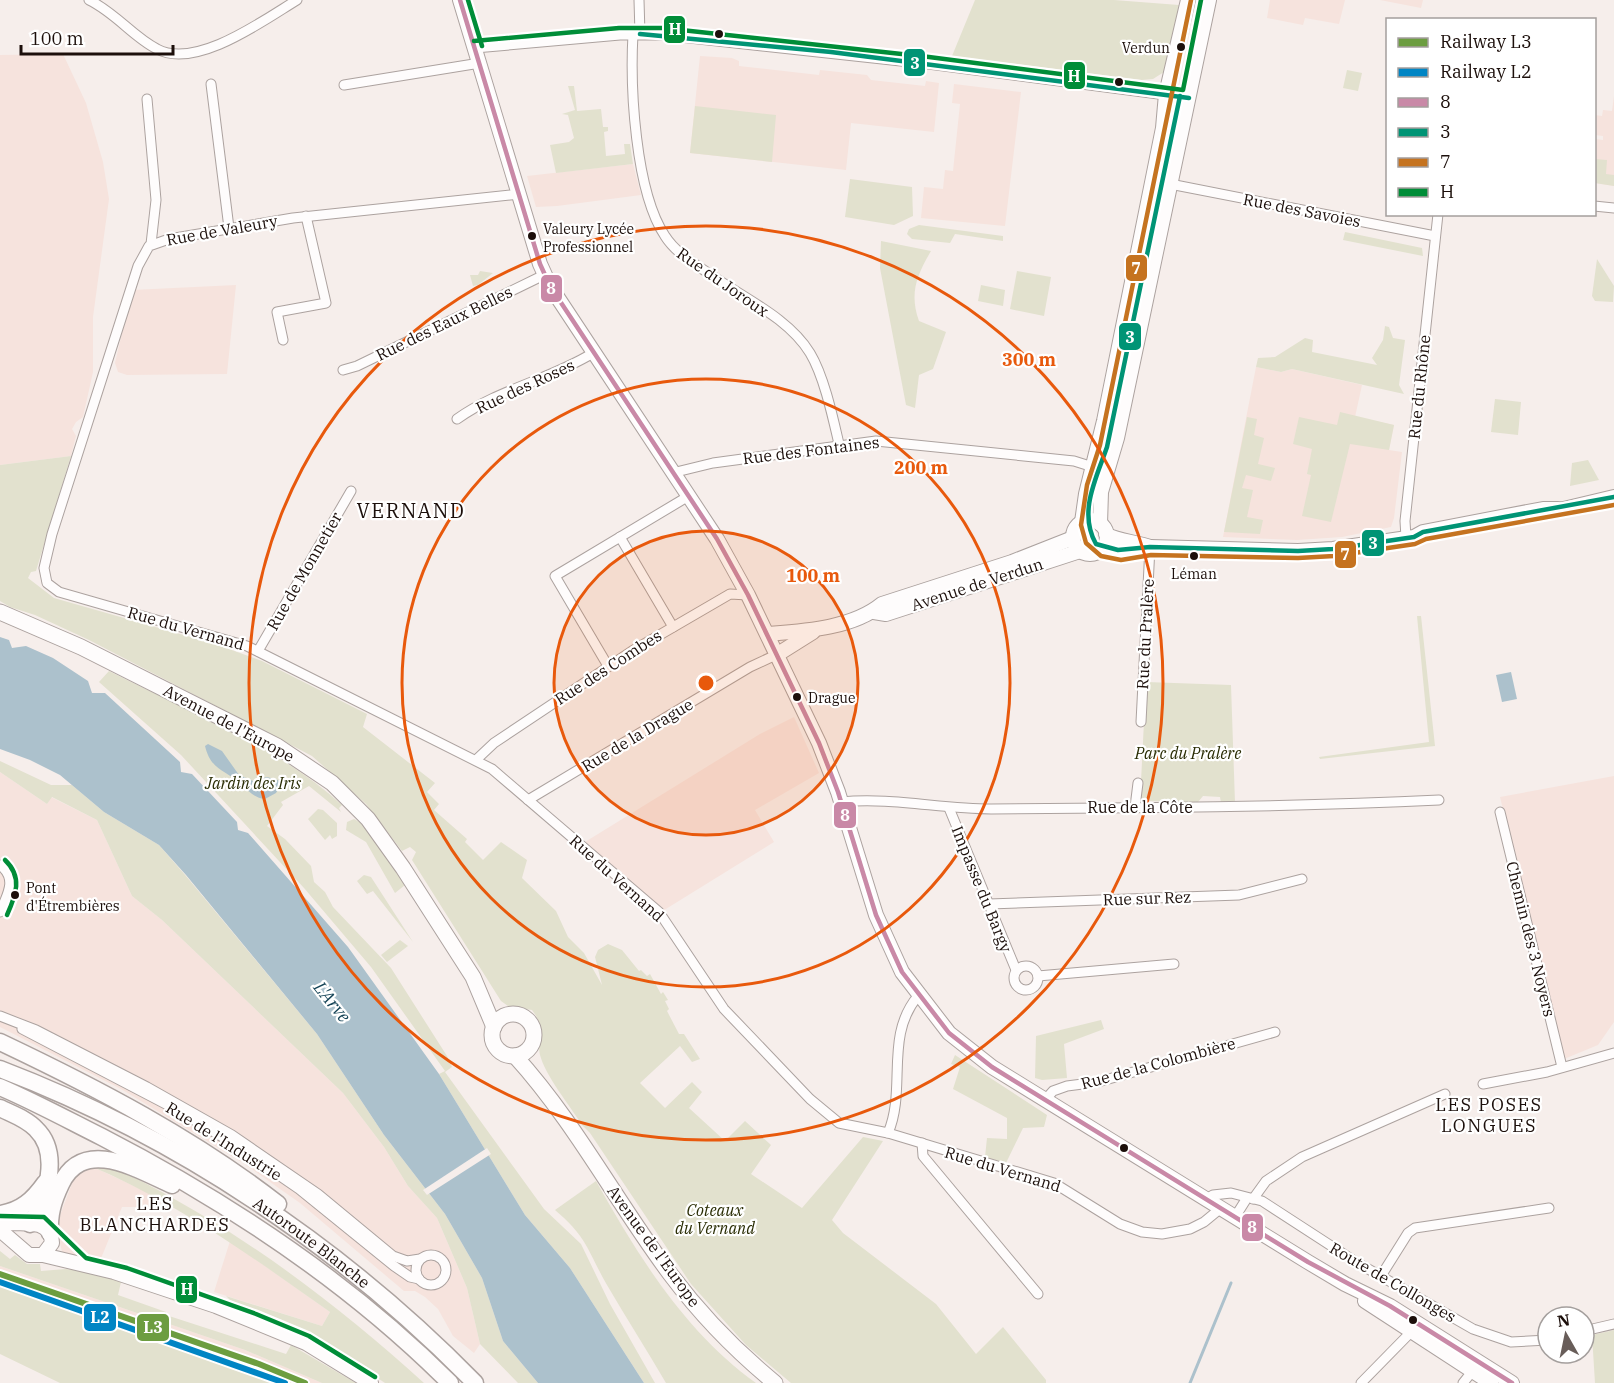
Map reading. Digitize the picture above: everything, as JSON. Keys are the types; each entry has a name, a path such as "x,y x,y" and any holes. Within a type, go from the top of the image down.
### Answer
{"highway":[{"path":"0,1042 131,1109 221,1163 295,1218 400,1312"},
{"name":"Autoroute Blanche","path":"0,1069 96,1110 202,1168 304,1235 400,1312 475,1383"},
{"name":"Autoroute Blanche","path":"0,1087 169,1173 244,1218 344,1290 450,1383"},
{"path":"0,1096 92,1132"},
{"path":"0,1108 28,1122 43,1138 49,1159 44,1197 29,1224"},
{"path":"51,1235 51,1209 66,1174 76,1164 95,1158 125,1164 244,1218"},
{"path":"0,1214 16,1210 28,1203 47,1180"}],"main road":[{"path":"460,0 544,275 687,497 717,539 748,595 819,743 841,802 876,915 897,963 918,996 949,1033 974,1055 1345,1284 1377,1310 1416,1328 1476,1367 1512,1383"},
{"path":"1188,0 1166,94 1163,128 1082,522 1075,530 1073,538 1080,551 1092,554 1103,548 1131,550 1150,547 1298,551 1333,549 1410,537 1429,537 1545,514 1614,497"},
{"path":"1103,548 1102,488 1117,438 1209,0"},
{"path":"1082,522 1091,521 1112,538 1133,540 1150,547"},
{"name":"Avenue de Verdun","path":"874,612 882,604 1012,562 1073,538"},
{"name":"Avenue de Verdun","path":"768,634 817,630 874,612 886,614 1080,551"},
{"name":"Avenue de l'Europe","path":"1,611 105,659 277,746 312,767 368,819 473,977 494,1027"},
{"name":"Avenue de Verdun","path":"778,654 817,630"},
{"name":"Avenue de l'Europe","path":"473,977 511,1014"},
{"path":"511,1014 523,1016 532,1024 534,1036 530,1048 515,1056 506,1054 496,1046 493,1037 494,1027 501,1018 511,1014"},
{"name":"Avenue de l'Europe","path":"530,1048 550,1095"},
{"name":"Avenue de l'Europe","path":"515,1056 550,1095 672,1276 722,1335 775,1383"},
{"path":"0,1223 41,1224 82,1265"},
{"path":"19,1245 19,1234 29,1224"},
{"path":"0,1230 29,1255 43,1255 157,1286 262,1324 314,1348 371,1383"},
{"path":"43,1255 51,1246 51,1235"},
{"path":"1476,1367 1491,1383"}],"street":[{"path":"89,0 116,15 158,50 178,54 210,49 297,0"},
{"name":"Rue du Joroux","path":"639,0 636,34 639,148 650,201 659,225 679,252 779,321 799,338 816,366 839,444"},
{"path":"475,48 636,34 831,52 1189,98"},
{"path":"344,85 480,63"},
{"path":"211,84 229,228"},
{"path":"147,99 156,200 151,244"},
{"name":"Rue des Savoies","path":"1170,184 1435,236"},
{"name":"Rue de Valeury","path":"45,563 138,266 151,244 229,228 306,216 520,194"},
{"path":"1596,206 1614,208"},
{"path":"283,340 277,312 326,303 306,216"},
{"name":"Rue du Rhône","path":"1410,537 1405,521 1438,216"},
{"name":"Rue des Eaux Belles","path":"343,370 357,366 544,275"},
{"name":"Rue des Roses","path":"457,420 492,397 527,381 556,373 593,353"},
{"name":"Rue des Fontaines","path":"672,473 697,466 839,444 903,442 1074,461 1093,467"},
{"name":"Rue de Monnetier","path":"258,651 351,491"},
{"path":"608,666 555,576 687,497"},
{"path":"620,537 673,627"},
{"name":"Rue du Pralère","path":"1141,722 1150,547"},
{"name":"Rue du Vernand","path":"45,563 45,579 54,590 229,639 258,651 477,759 507,779 528,800 660,912 724,1009 810,1099 839,1123 888,1133 1059,1185 1120,1224 1142,1232 1162,1234 1190,1229 1204,1222 1221,1208"},
{"name":"Rue des Combes","path":"477,759 494,743 608,666 730,594 748,595"},
{"name":"Rue de la Drague","path":"528,800 750,668 778,654"},
{"path":"1135,807 1138,783"},
{"name":"Rue de la Côte","path":"841,802 897,802 949,808 1267,807 1439,800"},
{"name":"Impasse du Bargy","path":"949,808 1016,970"},
{"name":"Chemin des 3 Noyers","path":"1500,812 1562,1067"},
{"path":"0,866 7,872 10,884 0,912"},
{"name":"Rue sur Rez","path":"989,904 1239,895 1302,879"},
{"path":"1038,976 1174,964"},
{"path":"1029,966 1038,976 1033,988 1022,990 1014,981 1016,970 1029,966"},
{"path":"888,1133 894,1115 899,1036 910,1007 918,996"},
{"name":"Rue de l'Industrie","path":"0,1016 33,1036 177,1110 229,1141 299,1189 410,1277 426,1284 436,1284 443,1278 446,1269 443,1261 436,1256 403,1260 390,1254 312,1190 240,1140 182,1105 36,1030 15,1024"},
{"name":"Rue de la Colombière","path":"1046,1100 1053,1091 1067,1086 1098,1082 1275,1032"},
{"path":"1483,1084 1614,1053"},
{"path":"1235,1217 1266,1181 1302,1157 1444,1094"},
{"path":"922,1143 923,1156 1038,1294"},
{"name":"Route de Collonges","path":"1206,1199 1213,1195 1228,1193 1272,1206 1381,1276 1473,1329 1494,1338 1524,1343 1536,1342"},
{"path":"1381,1276 1408,1233 1415,1228 1549,1208"},
{"path":"419,1279 416,1269 420,1259"},
{"path":"1596,1329 1614,1324"},
{"path":"1361,1383 1416,1328"},
{"path":"1463,1383 1476,1367"}],"shaded area":[{"path":"1270,0 1345,0 1339,24 1305,18 1303,25 1267,18"},
{"path":"1380,0 1423,0 1421,8"},
{"path":"63,54 86,103 103,162 109,199 93,317 93,372 83,417 72,429 76,436 71,456 0,465 0,55"},
{"path":"700,56 732,58 739,61 739,66 819,75 820,70 867,75 871,80 925,86 926,81 939,83 934,132 851,123 846,170 690,153"},
{"path":"954,84 1021,92 1005,226 921,218 924,187 943,189 945,170 953,171 960,104 952,103"},
{"path":"1614,96 1614,186 1596,183 1596,139 1603,140 1603,136 1596,135 1596,115 1602,116 1603,110 1612,111"},
{"path":"633,164 641,195 557,206 536,207 527,176"},
{"path":"236,285 227,374 127,375 118,372 115,363 132,290"},
{"path":"1256,367 1281,372 1292,369 1362,385 1355,417 1394,425 1389,450 1402,452 1391,527 1342,537 1297,540 1223,537"},
{"path":"794,717 819,773 755,810 774,842 661,912 585,842 760,734"},
{"path":"0,772 47,804 51,797 97,820 132,896 162,920 343,1093 384,1147 408,1186 437,1218 467,1288 480,1344 474,1353 453,1336 438,1309 425,1297 415,1291 404,1291 300,1203 243,1163 121,1089 0,1027"},
{"path":"1614,776 1614,1022 1598,1045 1564,1059 1500,797"},
{"path":"93,1167 158,1197 154,1207 122,1207 95,1273 66,1269 56,1226 74,1178 80,1171"},
{"path":"230,1241 330,1312 322,1326 214,1292"},
{"path":"0,1266 245,1350 322,1383 284,1383 16,1291 0,1284"}],"green space":[{"path":"975,0 1114,0 1179,5 1164,72 1153,79 1142,80 952,56"},
{"path":"1347,70 1362,73 1358,91 1343,88"},
{"path":"568,86 574,86 577,111 601,109 603,127 608,127 608,131 604,132 606,156 625,154 624,144 630,144 633,164 556,173 550,145 569,142 574,138 568,115 562,114 575,110"},
{"path":"695,106 776,115 772,162 690,153"},
{"path":"1596,159 1607,160 1606,174 1614,175 1614,186 1596,183"},
{"path":"850,179 912,187 913,216 894,225 845,217"},
{"path":"919,225 1003,236 1003,241 955,234 950,243 912,239 907,234 909,229"},
{"path":"1345,232 1422,248 1423,256 1343,240"},
{"path":"881,241 931,251 916,284 916,311 919,321 946,332 933,369 919,375 915,408 906,405 880,268"},
{"path":"1597,259 1614,286 1613,302 1595,301 1592,296"},
{"path":"480,271 493,273 478,285 473,286 470,275 478,275"},
{"path":"1017,271 1051,277 1044,316 1010,309"},
{"path":"981,285 1005,290 1003,306 978,301"},
{"path":"1385,326 1389,327 1393,338 1405,340 1399,385 1404,394 1292,369 1281,372 1256,367 1258,358 1275,357 1305,338 1313,340 1312,352 1377,365 1372,358 1383,340"},
{"path":"1495,399 1521,402 1518,435 1491,432"},
{"path":"1340,412 1394,425 1389,450 1350,444 1331,522 1302,516 1311,475 1307,474 1312,449 1293,444 1299,417 1337,425"},
{"path":"1247,417 1257,419 1254,435 1264,438 1258,464 1275,468 1271,481 1246,475 1242,488 1253,490 1247,517 1263,520 1260,534 1224,532"},
{"name":"Coteaux du Vernand","path":"71,456 36,571 31,572 28,578 54,598 215,644 262,661 367,714 363,727 435,783 427,792 439,804 434,810 467,839 465,842 483,860 501,842 527,860 522,878 556,911 568,937 584,953 602,985 595,957 598,950 608,944 622,950 639,971 641,970 647,976 650,974 661,994 663,992 668,1000 665,1001 669,1009 667,1011 679,1034 684,1034 700,1059 692,1062 680,1046 640,1083 665,1108 692,1082 702,1092 689,1108 725,1141 745,1121 771,1145 751,1174 802,1208 863,1137 883,1141 832,1220 843,1233 936,1304 976,1354 1003,1327 1046,1380 1046,1383 791,1383 746,1345 691,1284 590,1133 558,1090 540,1055 541,1028 537,1017 532,1010 508,1006 501,1001 412,860 416,852 410,847 402,851 366,804 312,756 89,640 0,601 0,465"},
{"path":"1588,460 1599,480 1570,486 1572,463"},
{"path":"1417,616 1421,616 1435,746 1320,759 1319,757 1429,742"},
{"name":"Jardin des Iris","path":"109,671 260,747 289,764 342,805 339,808 341,812 309,786 281,802 283,805 267,826 285,839 311,866 314,882 325,892 333,907 391,968 447,1056 452,1067 445,1072 544,1209 581,1244 610,1304 655,1383 644,1383 570,1268 525,1215 439,1074 445,1071 371,967 304,888 181,755 99,682"},
{"name":"Parc du Pralère","path":"1146,682 1231,685 1235,803 1221,803 1220,797 1203,796 1198,802 1140,801"},
{"path":"0,761 51,785 72,785 104,812 159,845 186,876 317,1034 384,1135 445,1214 482,1278 503,1341 538,1383 518,1383 480,1344 467,1288 437,1218 408,1186 384,1147 343,1093 162,920 132,896 97,820 52,797 47,804 0,772"},
{"path":"318,809 323,810 337,823 337,836 332,839 330,835 325,840 308,819"},
{"path":"354,819 363,824 405,885 395,893 366,842 346,830 347,822"},
{"path":"364,875 371,877 413,942 373,891 367,894 357,881"},
{"path":"400,940 408,946 387,962 381,955"},
{"path":"1101,1020 1104,1029 1064,1044 1067,1078 1042,1080 1035,1078 1036,1036"},
{"path":"955,1055 1047,1115 1044,1127 1023,1128 1006,1163 985,1157 987,1138 1007,1139 1007,1118 953,1089 960,1067 951,1064"},
{"path":"88,1165 115,1170 131,1176 171,1197 248,1244 321,1296 424,1383 385,1383 337,1351 230,1300 226,1296 322,1326 330,1312 243,1251 183,1213"},
{"path":"596,1181 629,1237 665,1291 707,1340 730,1363 756,1383 666,1383 581,1237 555,1210"},
{"path":"0,1251 10,1259 15,1255 27,1264 40,1264 41,1271 66,1269 95,1273 121,1282 118,1295 166,1312 166,1315 286,1354 291,1345 356,1383 322,1383 245,1350 0,1266"},
{"path":"0,1284 284,1383 60,1383 0,1354"},
{"path":"1614,1330 1614,1383 1595,1383 1596,1334"}],"water":[{"name":"L'Arve","path":"0,637 9,640 12,648 26,646 53,658 88,681 92,693 105,693 180,762 181,772 192,774 237,822 238,830 248,833 348,947 439,1074 525,1215 570,1268 644,1383 538,1383 503,1341 482,1278 445,1214 384,1135 317,1034 186,875 159,845 104,812 60,775 30,760 0,749"},
{"path":"1511,672 1517,699 1502,702 1496,675"},
{"path":"208,744 222,751 239,775 253,781 267,777 278,780 280,786 276,793 265,799 252,794 211,761 205,746"}],"pier":[{"path":"487,1148 491,1154 427,1195 423,1190"}],"waterway":[{"path":"1190,1383 1231,1283"}],"rail line":[{"name":"L3","path":"0,1274 259,1364 305,1383"},
{"name":"L2","path":"0,1282 285,1383"}],"transit line":[{"name":"8","path":"460,0 540,264 550,286 717,539 748,595 819,743 838,792 876,915 902,972 949,1033 992,1067 1308,1262 1390,1306 1512,1383"},
{"name":"H","path":"468,0 482,46"},
{"name":"7","path":"1191,0 1100,445 1087,485 1081,525 1086,543 1101,556 1121,560 1151,555 1298,558 1334,556 1415,544 1426,539 1614,505"},
{"name":"H","path":"474,41 619,28 663,28 929,57 1183,90 1201,0"},
{"name":"3","path":"640,34 831,52 1189,98"},
{"name":"3","path":"1180,96 1107,447 1091,496 1089,520 1096,544 1118,550 1150,547 1298,551 1333,549 1414,537 1423,532 1614,497"},
{"name":"H","path":"5,860 11,866 16,880 15,893 7,915"},
{"name":"H","path":"0,1216 44,1217 86,1258 127,1268 256,1314 309,1336 375,1377"}],"place":[{"name":"Verdun","path":"1181,47"},
{"name":"Valeury Lycée Professionnel","path":"532,236"},
{"name":"Léman","path":"1194,556"},
{"name":"Drague","path":"797,697"},
{"name":"Pont d'Étrembières","path":"15,895"}],"district":[{"name":"VERNAND","path":"411,511"},
{"name":"LES POSES LONGUES","path":"1489,1115"},
{"name":"LES BLANCHARDES","path":"155,1214"}]}
